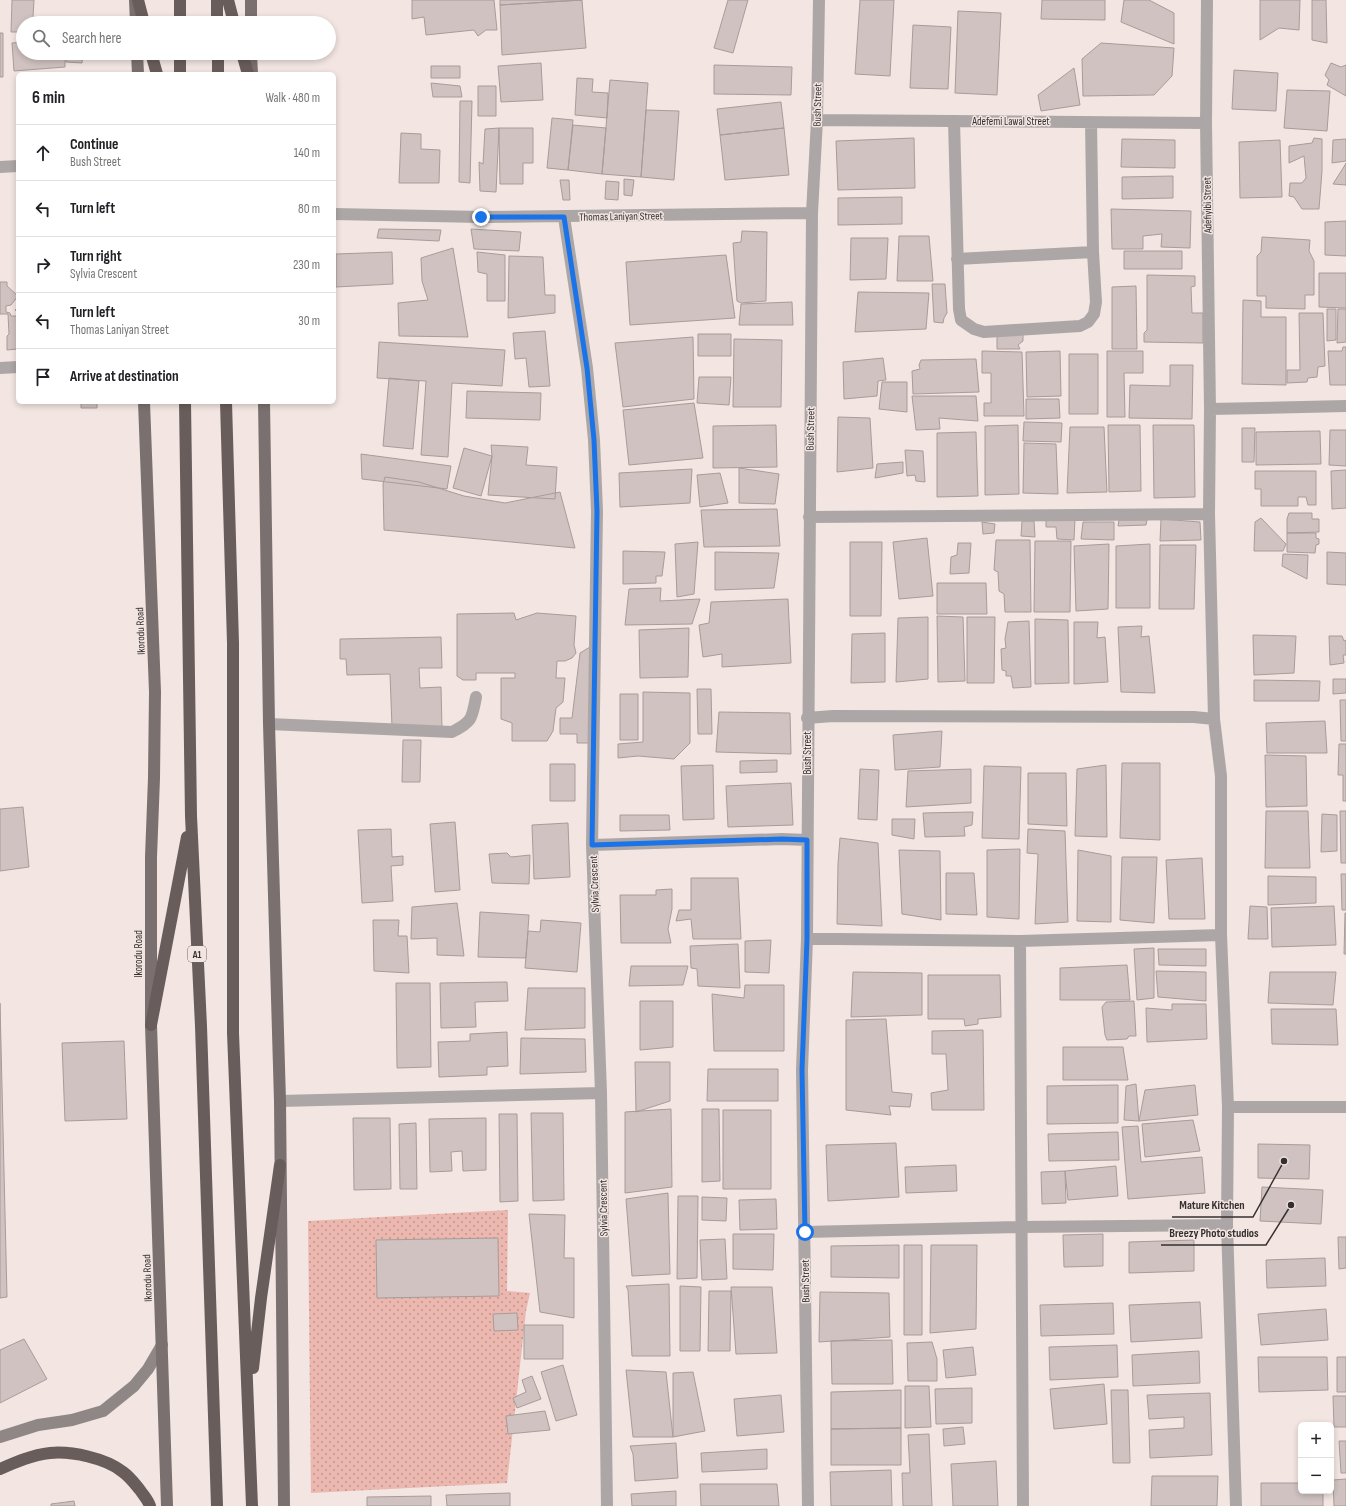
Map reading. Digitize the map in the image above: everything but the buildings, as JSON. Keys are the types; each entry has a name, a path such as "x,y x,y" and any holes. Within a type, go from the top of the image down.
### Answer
{"highway":[{"path":"137,0 142,16"},
{"path":"180,0 180,16"},
{"path":"217,0 217,16"},
{"path":"228,0 232,16"},
{"path":"153,60 156,72"},
{"path":"180,60 180,72"},
{"path":"218,60 218,72"},
{"path":"244,60 247,72"},
{"name":"A1","path":"185,404 191,816 201,1042 217,1506"},
{"path":"226,404 233,643 233,1033 252,1506"},
{"path":"151,1025 191,816"},
{"path":"248,1407 261,1298 280,1166"},
{"path":"0,1470 22,1459 50,1453 76,1454 99,1460 122,1471 136,1484 150,1506"}],"main road":[{"path":"136,16 137,0"},
{"path":"251,0 251,16"},
{"path":"137,60 138,72"},
{"path":"251,60 252,72"},
{"name":"Ikorodu Road","path":"144,404 155,692 151,857 151,1025 167,1506"},
{"path":"264,404 269,724 280,1101 284,1506"},
{"path":"0,1437 38,1425 72,1420 103,1411 134,1386 148,1369 162,1345"}],"street":[{"name":"Bush Street","path":"808,1506 802,1070 807,939 807,718 812,213 817,120 819,0"},
{"name":"Adefiyibi Street","path":"1207,0 1206,123 1210,409 1209,514 1214,719 1221,776 1221,934 1228,1107 1227,1225 1236,1506"},
{"name":"Adefemi Lawal Street","path":"817,120 1206,123"},
{"path":"954,121 959,309 961,320 974,329 984,332 1080,326 1088,322 1094,314 1096,302 1093,252 1091,122"},
{"path":"0,167 16,166"},
{"name":"Thomas Laniyan Street","path":"336,214 564,217 812,213"},
{"name":"Sylvia Crescent","path":"564,217 587,368 594,440 597,511 592,845 601,1093 608,1506"},
{"path":"958,259 1093,252"},
{"path":"0,368 16,367"},
{"path":"1210,409 1346,406"},
{"path":"809,517 1209,514"},
{"path":"269,724 452,732 465,725 472,717 476,697"},
{"path":"807,718 864,716 1186,717 1214,719"},
{"path":"592,845 782,839 807,840"},
{"path":"807,939 839,938 1020,941 1221,934"},
{"path":"1020,941 1023,1506"},
{"path":"280,1101 601,1093"},
{"path":"1228,1107 1346,1107"},
{"path":"805,1232 1021,1227 1227,1225"}],"shaded area":[{"path":"508,1210 507,1291 530,1293 526,1311 507,1483 311,1493 308,1221"}],"place":[{"name":"Mature Kitchen","path":"1284,1161"},
{"name":"Breezy Photo studios","path":"1291,1205"}],"route":[{"path":"481,217 564,217 577,292 587,368 594,440 597,511 592,845 782,839 807,840 807,939 802,1070 805,1232"}]}
